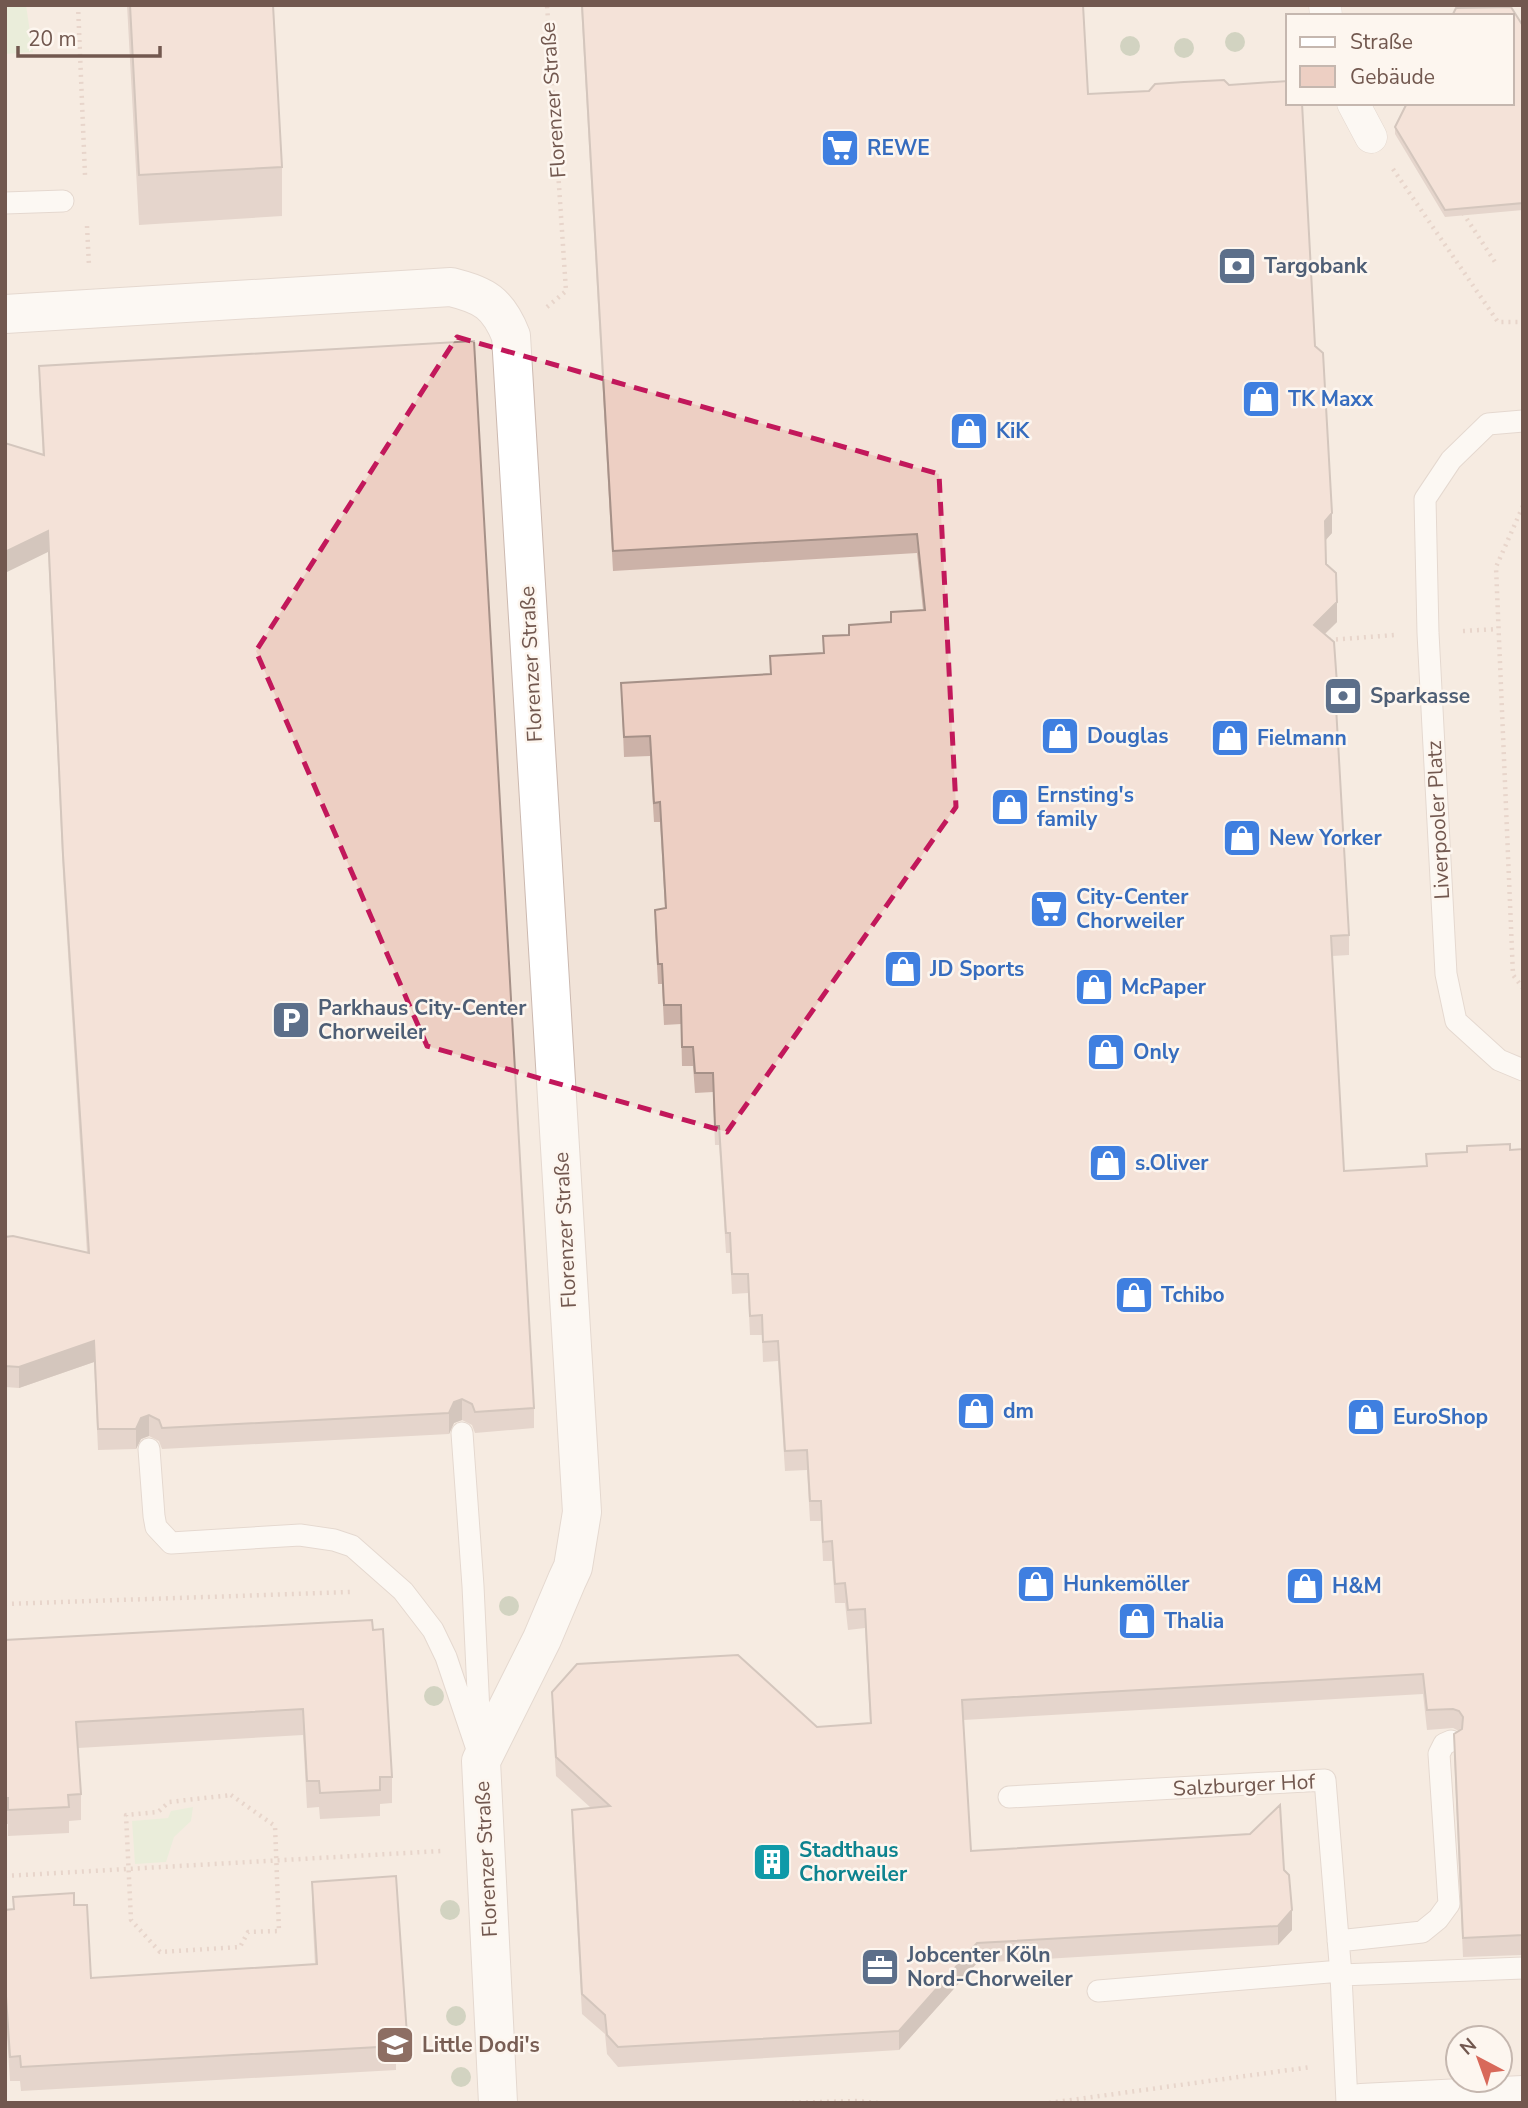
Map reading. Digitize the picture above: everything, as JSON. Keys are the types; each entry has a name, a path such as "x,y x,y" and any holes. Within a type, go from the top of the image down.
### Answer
{"street":[{"path":"1354,105 1371,136"},
{"name":"Florenzer Straße","path":"5,314 451,287 471,292 492,303 504,319 511,336 583,1513 573,1567 542,1639 481,1761 498,2103"},
{"path":"1361,2103 1523,2095"}],"lane":[{"path":"5,203 63,201"},
{"name":"Liverpooler Platz","path":"1523,421 1488,424 1451,460 1425,499 1428,633 1446,974 1456,1021 1499,1060 1523,1070"},
{"path":"462,1433 481,1761"},
{"path":"149,1449 156,1527 171,1544 300,1535 334,1540 352,1546 403,1591 422,1612 446,1657 481,1761"},
{"path":"1338,1941 1422,1932 1438,1919 1449,1904 1439,1754 1444,1744 1451,1741"},
{"name":"Salzburger Hof","path":"1009,1797 1325,1780 1341,1973 1347,2103"},
{"path":"1098,1991 1341,1973 1523,1968"}],"path":[{"path":"78,5 86,185"},
{"name":"Florenzer Straße","path":"511,336 566,291 547,5"},
{"path":"1371,136 1498,323 1523,322"},
{"path":"1456,202 1495,262"},
{"path":"87,212 91,309"},
{"path":"1523,506 1496,567 1513,975 1523,988"},
{"path":"5,1604 403,1591"},
{"path":"231,1795 275,1826 277,1861 279,1931 248,1932 240,1947 160,1952 131,1920 126,1815 158,1812 169,1802 231,1795"},
{"path":"5,1876 486,1848"},
{"path":"1049,2103 1347,2062"},
{"path":"1090,2103 1091,2096"},
{"path":"785,2103 878,2103"}],"highlighted area":[{"path":"457,337 939,474 956,807 727,1132 427,1046 256,651"}],"shaded area":[{"path":"5,5 1523,5 1523,2103 5,2103"}],"green space":[{"path":"5,5 26,5 33,52 5,54"},
{"path":"193,1807 191,1821 174,1837 166,1862 135,1864 132,1821 168,1818 171,1811"}],"building":[{"path":"130,5 273,5 282,167 139,175"},
{"path":"582,5 1083,5 1088,94 1149,91 1155,84 1184,82 1224,80 1229,85 1286,81 1286,105 1302,105 1315,346 1323,353 1332,513 1325,521 1326,564 1336,573 1337,602 1314,625 1334,642 1337,684 1335,689 1349,935 1331,936 1344,1171 1427,1166 1426,1154 1467,1152 1467,1146 1510,1144 1510,1150 1523,1149 1523,1935 1463,1938 1454,1734 1462,1729 1463,1717 1459,1711 1453,1709 1427,1710 1423,1674 962,1700 971,1851 1250,1834 1280,1805 1284,1870 1289,1875 1292,1910 1278,1926 977,1943 899,2031 618,2047 607,2035 605,2015 582,1994 572,1810 610,1806 556,1757 552,1692 577,1664 738,1655 817,1727 871,1723 865,1609 848,1610 845,1583 835,1584 832,1541 823,1542 821,1501 810,1501 807,1450 785,1451 778,1341 763,1342 762,1315 750,1316 748,1274 732,1274 730,1233 726,1233 719,1126 715,1126 713,1073 695,1073 693,1047 682,1047 681,1005 664,1005 662,964 658,964 655,910 666,908 660,802 654,803 650,736 624,737 621,683 771,674 770,656 824,653 823,636 849,635 849,625 891,622 891,612 925,610 917,534 613,551"},
{"path":"1511,7 1523,26 1523,203 1445,210 1395,127 1406,105 1514,105 1514,14 1453,14 1456,8"},
{"name":"Parkhaus City-Center Chorweiler","path":"474,341 534,1408 475,1412 472,1404 462,1399 454,1402 449,1413 162,1428 159,1420 149,1415 141,1418 136,1429 98,1429 94,1341 19,1367 5,1366 5,1237 13,1236 89,1253 63,855 48,531 5,552 5,443 44,455 39,366"},
{"path":"372,1620 373,1630 383,1629 392,1777 380,1777 380,1790 320,1793 319,1781 307,1781 303,1709 76,1722 81,1794 68,1795 69,1807 8,1810 8,1798 5,1798 5,1640"},
{"path":"396,1876 407,2035 395,2035 396,2046 21,2067 20,2056 10,2057 5,1981 5,1910 14,1909 13,1897 74,1893 74,1905 87,1905 91,1978 317,1964 312,1882"}],"place":[{"name":"REWE","path":"840,148"},
{"name":"Targobank","path":"1237,266"},
{"name":"TK Maxx","path":"1261,399"},
{"name":"KiK","path":"969,431"},
{"name":"Sparkasse","path":"1343,696"},
{"name":"Douglas","path":"1060,736"},
{"name":"Fielmann","path":"1230,738"},
{"name":"Ernsting's family","path":"1010,807"},
{"name":"New Yorker","path":"1242,838"},
{"name":"City-Center Chorweiler","path":"1049,909"},
{"name":"JD Sports","path":"903,969"},
{"name":"McPaper","path":"1094,987"},
{"name":"Parkhaus City-Center Chorweiler","path":"291,1020"},
{"name":"Only","path":"1106,1052"},
{"name":"s.Oliver","path":"1108,1163"},
{"name":"Tchibo","path":"1134,1295"},
{"name":"dm","path":"976,1411"},
{"name":"EuroShop","path":"1366,1417"},
{"name":"Hunkemöller","path":"1036,1584"},
{"name":"H&M","path":"1305,1586"},
{"name":"Thalia","path":"1137,1621"},
{"name":"Stadthaus Chorweiler","path":"772,1862"},
{"name":"Jobcenter Köln Nord-Chorweiler","path":"880,1967"},
{"name":"Little Dodi's","path":"395,2045"}]}
